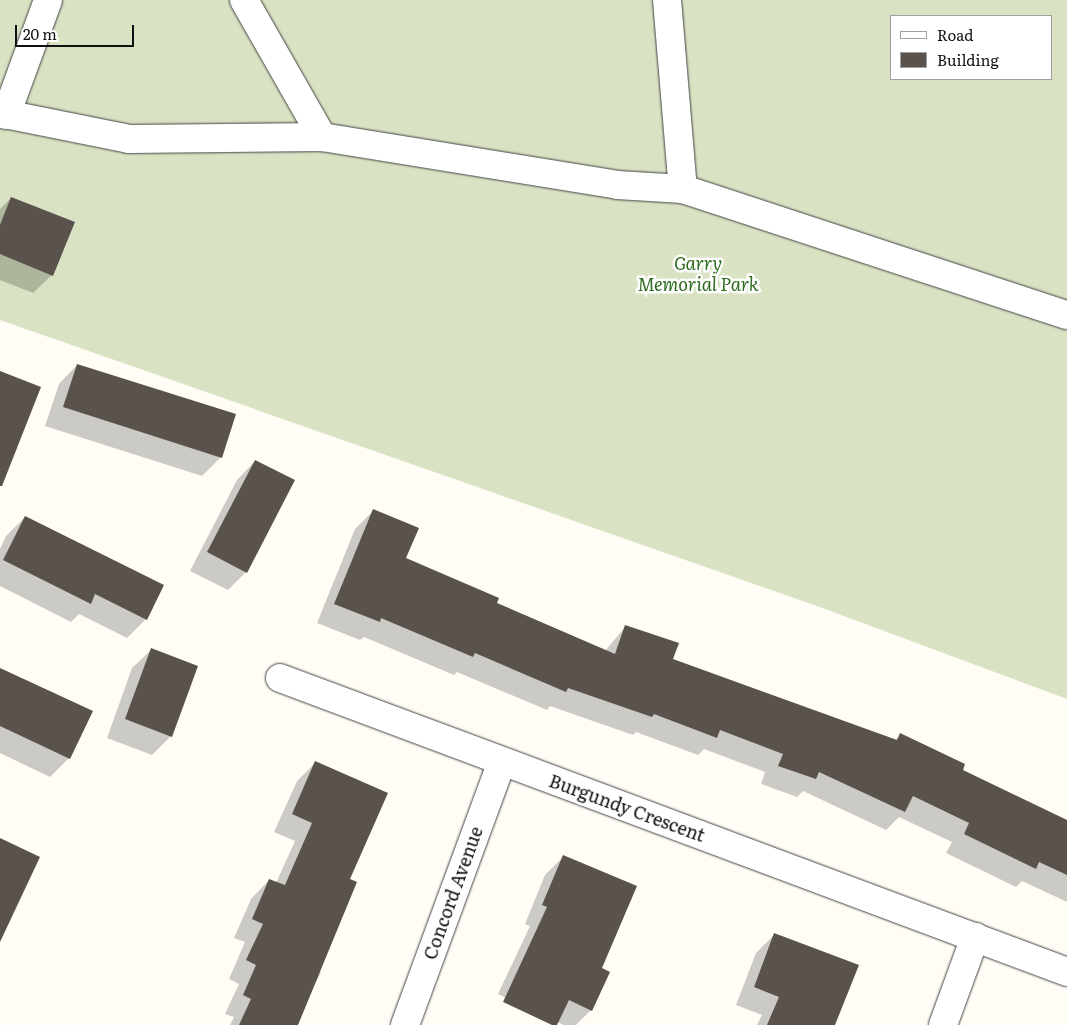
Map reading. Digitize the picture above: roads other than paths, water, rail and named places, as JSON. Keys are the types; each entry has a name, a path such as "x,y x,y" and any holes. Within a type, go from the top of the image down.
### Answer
{"street":[{"path":"48,0 3,114 130,140 322,137 617,185 683,189 1067,315"},
{"path":"244,0 322,137"},
{"path":"667,0 683,189"},
{"name":"Burgundy Crescent","path":"280,678 1067,972"},
{"name":"Concord Avenue","path":"404,1025 502,762"},
{"path":"943,1025 975,937"}],"park label":[{"name":"Garry Memorial Park","path":"698,274"}]}
